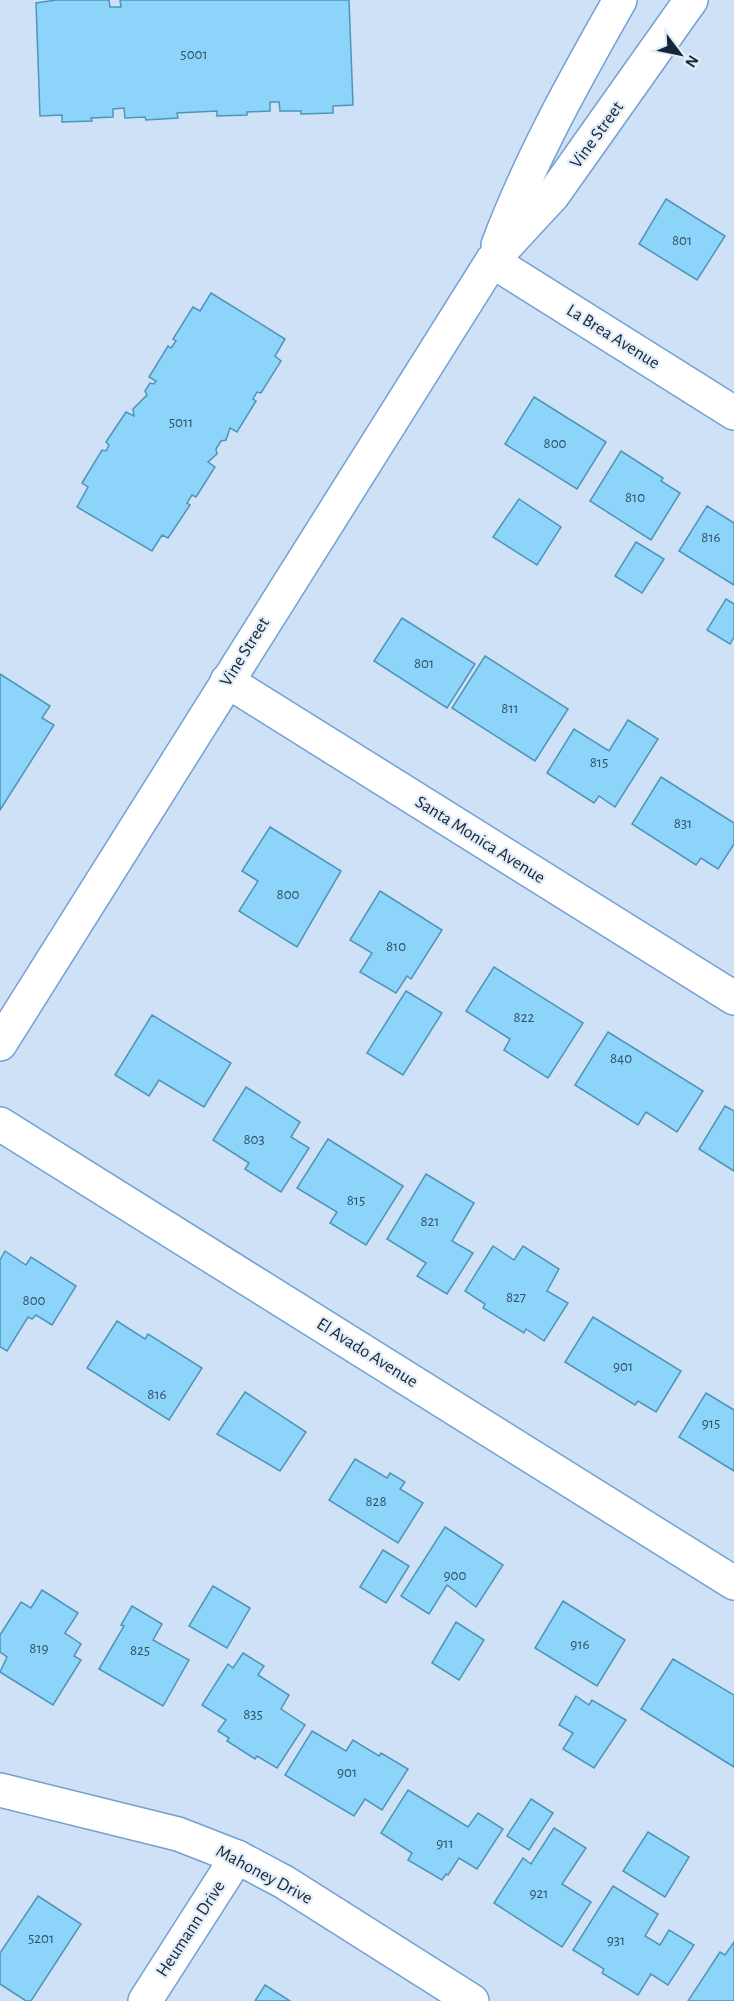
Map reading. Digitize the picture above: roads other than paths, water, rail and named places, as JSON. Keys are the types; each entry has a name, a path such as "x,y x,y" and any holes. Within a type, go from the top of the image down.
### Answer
{"street":[{"name":"Vine Street","path":"492,261 519,189 553,118 620,0"},
{"name":"Vine Street","path":"0,1044 492,261 552,195 691,0"},
{"name":"La Brea Avenue","path":"492,261 734,413"},
{"name":"Santa Monica Avenue","path":"227,681 734,998"},
{"name":"El Avado Avenue","path":"0,1124 734,1583"},
{"name":"Mahoney Drive","path":"0,1790 178,1834 237,1857 284,1882 472,2001"},
{"name":"Heumann Drive","path":"145,2001 237,1857"}]}
